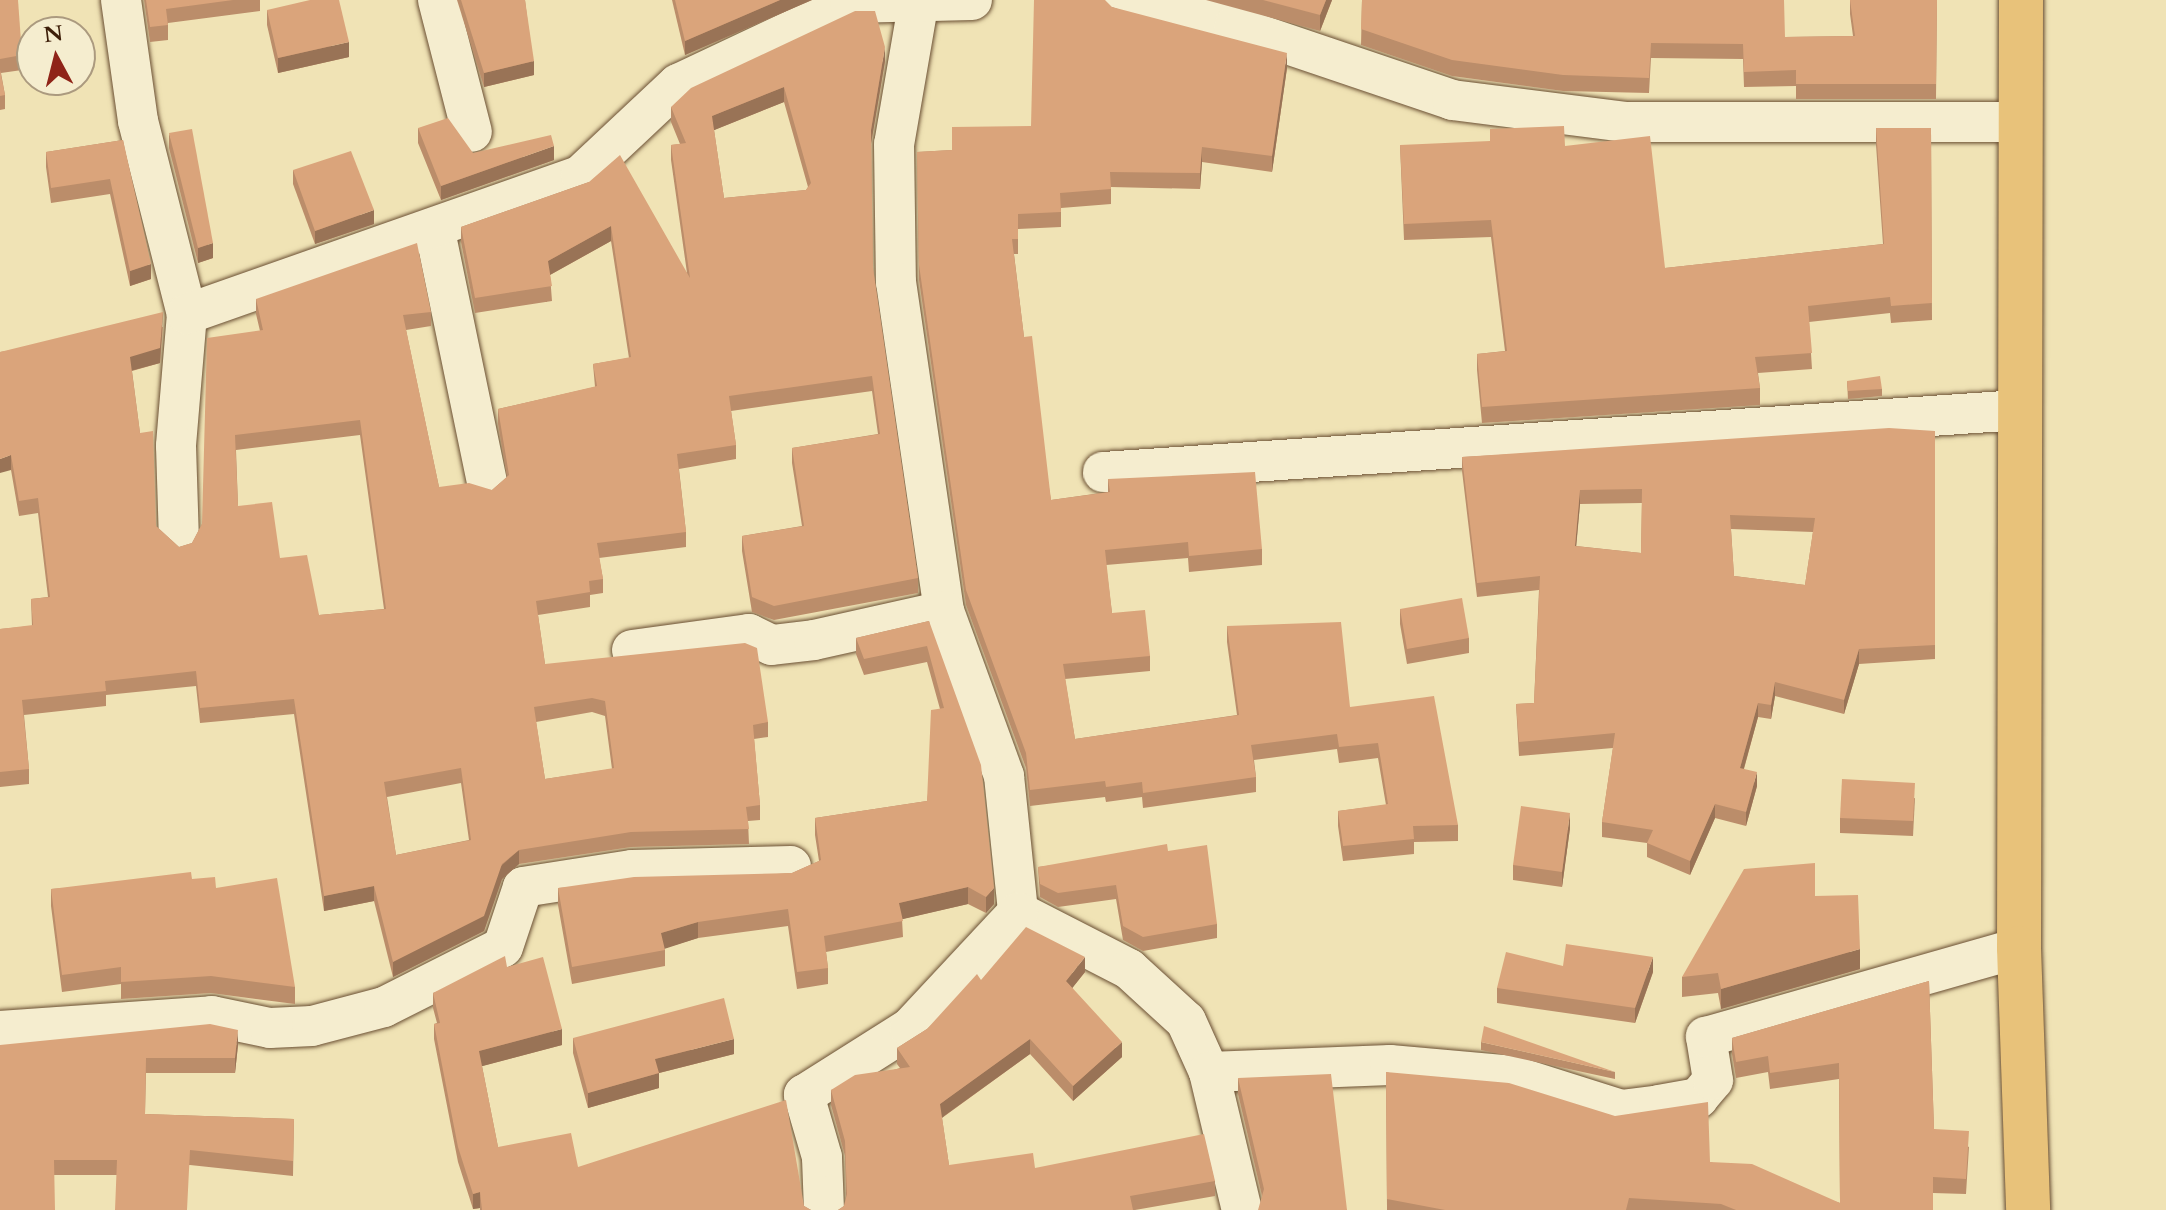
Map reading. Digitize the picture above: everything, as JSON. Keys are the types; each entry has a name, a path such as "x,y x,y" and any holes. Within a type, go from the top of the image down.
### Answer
{"main road":[{"path":"2021,0 2019,948 2028,1210"}],"street":[{"path":"121,0 138,121 187,314 176,446 179,539"},
{"path":"438,0 472,132"},
{"path":"187,314 435,231 581,175 678,84 850,3 972,0"},
{"path":"1118,0 1234,26 1452,100 1627,122 2021,122"},
{"path":"824,1210 822,1157 804,1095 910,1028 1018,912 1004,776 944,611 896,282 894,144 919,2"},
{"path":"435,231 487,483"},
{"path":"1103,472 2020,410"},
{"path":"632,650 749,634 772,645 814,640 944,611"},
{"path":"0,1031 212,1016 270,1028 312,1026 384,1007 503,947 523,887 632,870 791,866"},
{"path":"1018,912 1129,969 1186,1021 1209,1072 1242,1210"},
{"path":"1209,1072 1390,1065 1514,1076 1621,1110 1659,1105 1698,1098 1713,1080 1706,1037 2019,948"}],"building":[{"path":"0,0 18,0 16,56 0,59"},
{"path":"146,0 233,0 166,9 168,25 150,27"},
{"path":"310,0 339,0 349,42 278,58 267,10"},
{"path":"461,0 525,0 534,61 484,73"},
{"path":"675,0 780,0 685,41"},
{"path":"1034,0 1105,0 1112,7 1287,53 1272,156 1202,147 1200,173 1110,172 1111,189 1060,193 1061,212 1018,214 1018,239 1012,239 1024,337 1032,336 1051,500 1110,492 1108,479 1255,472 1262,549 1189,556 1188,542 1105,550 1112,613 1145,610 1150,656 1063,664 1075,739 1239,715 1227,626 1341,622 1350,707 1434,696 1458,825 1413,826 1414,839 1343,846 1338,811 1388,804 1378,743 1339,747 1337,734 1251,745 1256,777 1143,793 1142,782 1106,787 1105,781 1030,790 1026,753 966,590 919,265 917,152 952,150 952,127 1031,126"},
{"path":"1263,0 1326,0 1320,15"},
{"path":"1362,0 1784,0 1785,37 1855,36 1850,0 1937,0 1936,84 1796,84 1796,70 1744,72 1743,44 1651,43 1649,78 1563,75 1452,60 1361,29"},
{"path":"855,11 875,11 885,47 871,130 873,268 918,578 774,606 752,597 742,536 804,526 792,448 880,434 872,376 729,396 736,445 677,454 686,532 597,543 603,579 589,581 590,592 536,601 545,664 745,643 757,648 768,722 753,725 760,805 746,807 749,829 631,832 519,850 502,864 484,916 393,962 374,886 324,896 294,699 200,708 196,671 105,681 106,691 22,700 29,769 0,772 0,629 33,625 31,599 50,597 38,498 19,501 11,455 0,459 0,352 163,312 160,348 130,357 140,433 153,431 156,526 179,547 192,543 202,524 207,338 263,330 256,299 417,243 431,312 403,315 439,487 469,483 492,490 509,475 498,409 597,386 593,364 631,357 611,226 548,261 552,286 475,298 461,227 589,182 620,155 690,278 671,145 686,143 671,107 691,88","holes":["784,87 811,183 806,190 724,198 712,116","360,420 386,609 319,615 307,555 280,558 272,502 238,506 235,435","592,698 605,701 614,768 545,779 534,707","461,768 471,840 396,855 384,782"]},
{"path":"0,70 5,95 0,96"},
{"path":"448,118 473,153 551,135 554,146 441,186 418,128"},
{"path":"1564,126 1565,146 1650,136 1665,268 1884,244 1876,128 1931,128 1932,303 1891,306 1890,297 1808,306 1812,353 1755,357 1760,388 1482,407 1477,354 1507,351 1491,220 1404,224 1400,145 1490,141 1490,129"},
{"path":"192,129 213,243 198,248 169,133"},
{"path":"123,140 151,264 130,271 110,179 51,188 46,152"},
{"path":"351,151 374,210 315,231 293,170"},
{"path":"1880,376 1882,389 1848,391 1847,381"},
{"path":"1889,428 1935,431 1935,645 1859,649 1844,700 1775,682 1771,705 1758,703 1740,768 1757,772 1746,812 1715,804 1690,861 1647,843 1653,830 1602,822 1615,733 1519,742 1516,704 1534,703 1540,576 1477,583 1462,457","holes":["1642,489 1641,553 1575,546 1580,490","1730,515 1815,518 1805,585 1734,576"]},
{"path":"1462,598 1469,638 1407,649 1400,609"},
{"path":"929,621 981,765 994,888 986,897 968,887 899,903 903,921 824,936 828,968 797,972 788,909 698,922 661,933 665,950 572,967 558,888 634,877 792,873 821,860 815,818 927,801 931,710 944,708 927,646 864,659 856,638"},
{"path":"1842,779 1915,783 1913,821 1840,818"},
{"path":"1521,806 1570,813 1562,872 1513,865"},
{"path":"1167,844 1168,851 1207,845 1217,924 1143,937 1123,926 1116,885 1058,893 1040,884 1038,867"},
{"path":"1815,863 1815,896 1858,895 1860,949 1721,989 1718,973 1682,977 1744,869"},
{"path":"191,872 192,879 215,877 216,888 277,878 295,987 211,976 121,982 121,967 62,975 51,889"},
{"path":"1026,927 1085,957 1066,981 1122,1042 1073,1086 1030,1039 940,1104 949,1165 1033,1153 1035,1168 1204,1134 1215,1181 1130,1196 1133,1210 838,1210 844,1206 847,1194 845,1141 831,1090 855,1075 910,1067 897,1048 927,1029 977,974 981,980"},
{"path":"1566,944 1653,957 1635,1008 1497,988 1506,952 1563,966"},
{"path":"505,956 507,967 543,957 562,1029 479,1051 498,1147 571,1133 578,1167 786,1100 804,1206 811,1210 482,1210 480,1192 473,1194 458,1147 434,1024 440,1023 433,993"},
{"path":"1929,981 1934,1129 1969,1131 1966,1179 1933,1177 1933,1210 1736,1210 1721,1204 1629,1198 1626,1210 1445,1210 1387,1199 1386,1072 1509,1083 1615,1116 1708,1102 1710,1162 1752,1164 1840,1203 1839,1063 1770,1073 1768,1056 1736,1062 1732,1038"},
{"path":"724,998 734,1039 655,1059 659,1073 588,1093 573,1038"},
{"path":"210,1024 238,1030 235,1058 146,1058 145,1114 294,1119 293,1161 190,1150 187,1210 115,1210 117,1160 54,1160 55,1210 0,1210 0,1045"},
{"path":"1484,1026 1615,1072 1481,1042"},
{"path":"1331,1074 1347,1210 1258,1210 1264,1189 1238,1078"}]}
